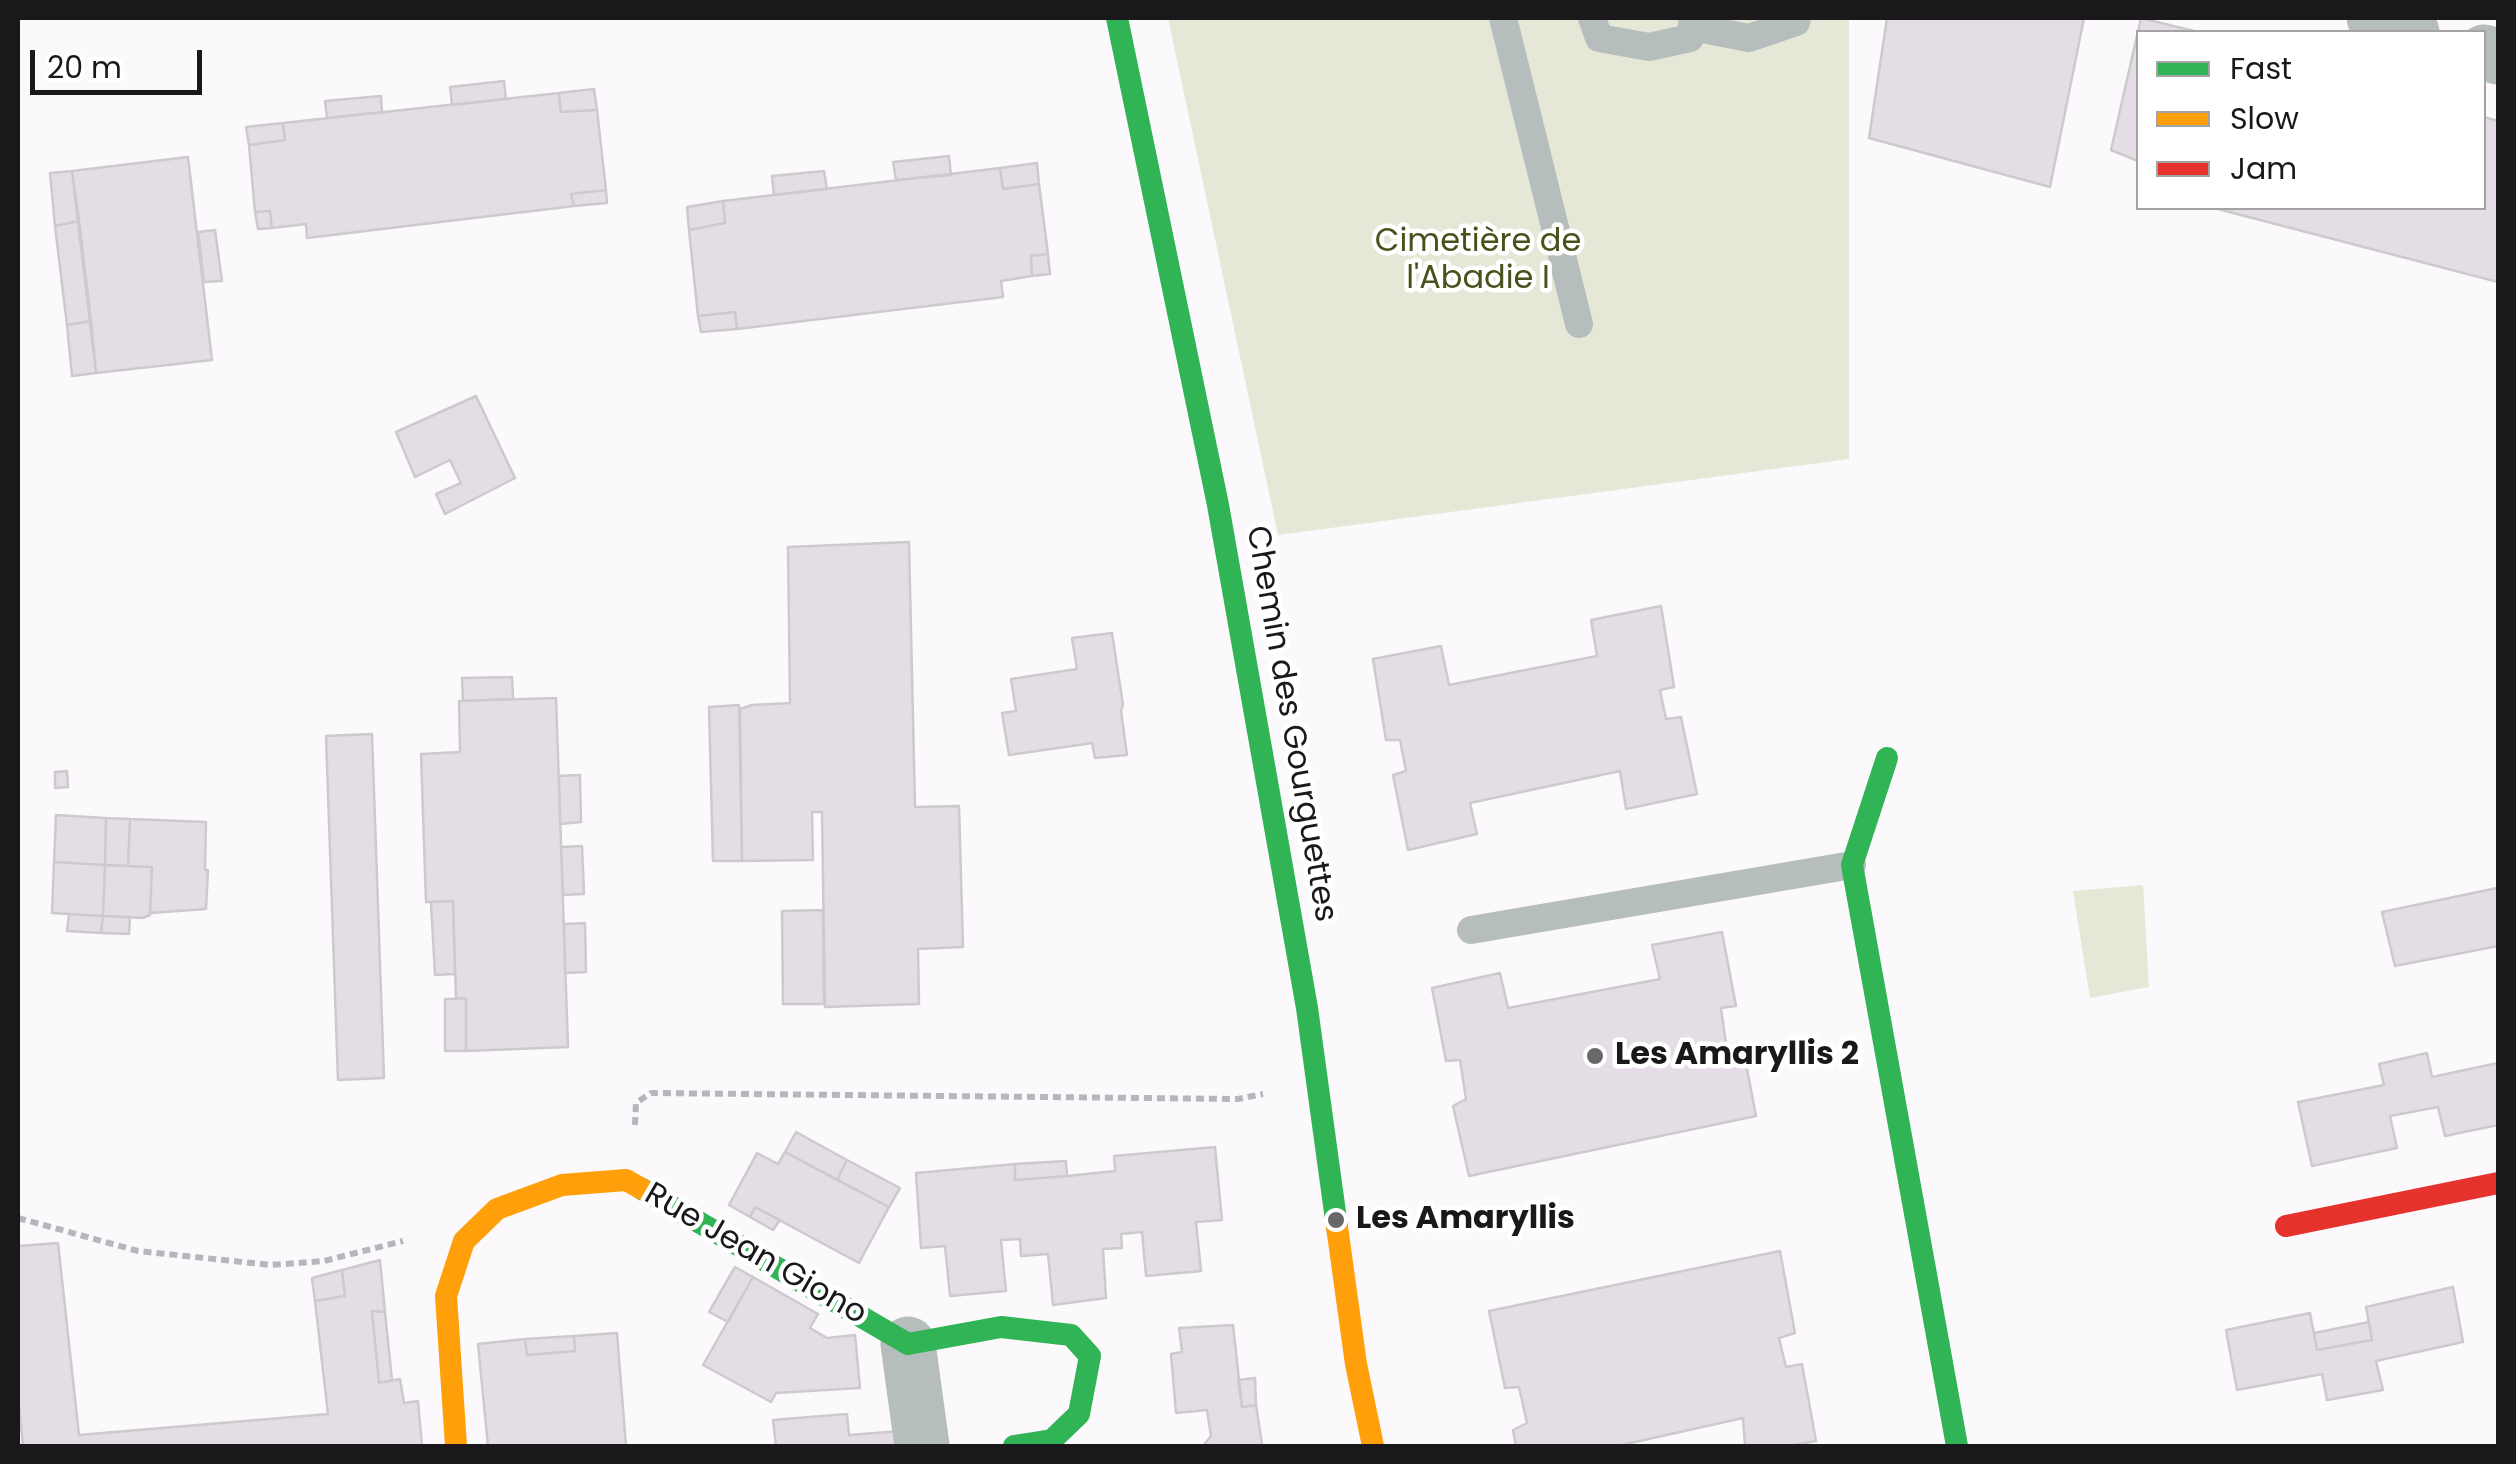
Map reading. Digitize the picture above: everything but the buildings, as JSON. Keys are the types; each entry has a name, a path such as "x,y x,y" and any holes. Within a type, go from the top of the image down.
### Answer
{"street":[{"name":"Chemin des Gourguettes","path":"1117,18 1218,505 1318,1084 1356,1364 1373,1446"},
{"path":"2374,18 2405,30"},
{"path":"1887,758 1852,865 1958,1446"},
{"name":"Rue Jean Giono","path":"456,1446 446,1296 464,1241 497,1209 562,1185 626,1180 908,1344"},
{"path":"2286,1226 2498,1183"},
{"path":"922,1446 908,1344 1002,1328 1071,1334 1090,1356 1079,1414 1052,1440 1014,1446"}],"lane":[{"path":"1503,18 1579,324"},
{"path":"1592,18 1599,38 1649,48 1690,38 1692,22 1750,38 1796,22 1796,18"},
{"path":"1471,930 1852,865"}],"path":[{"path":"636,1103 651,1094 1238,1098 1318,1084"},
{"path":"18,1218 138,1250 271,1266 324,1261 434,1234 464,1241"}],"green space":[{"name":"Cimetière de l'Abadie I","path":"1168,18 1849,18 1849,459 1278,535"},
{"path":"2143,885 2149,987 2090,998 2073,891"}],"traffic: fast":[{"path":"1117,18 1218,505 1307,1008 1337,1227"},
{"path":"1887,758 1852,865 1957,1446"},
{"path":"642,1189 908,1344 1001,1327 1071,1335 1090,1356 1079,1414 1052,1440 1014,1446"}],"traffic: slow":[{"path":"456,1446 446,1296 464,1241 497,1209 562,1185 626,1180 642,1189"},
{"path":"1337,1227 1356,1364 1373,1446"}],"traffic: jam":[{"path":"2286,1226 2498,1183"}],"place":[{"name":"Les Amaryllis 2","path":"1595,1056"},
{"name":"Les Amaryllis","path":"1336,1220"}]}
